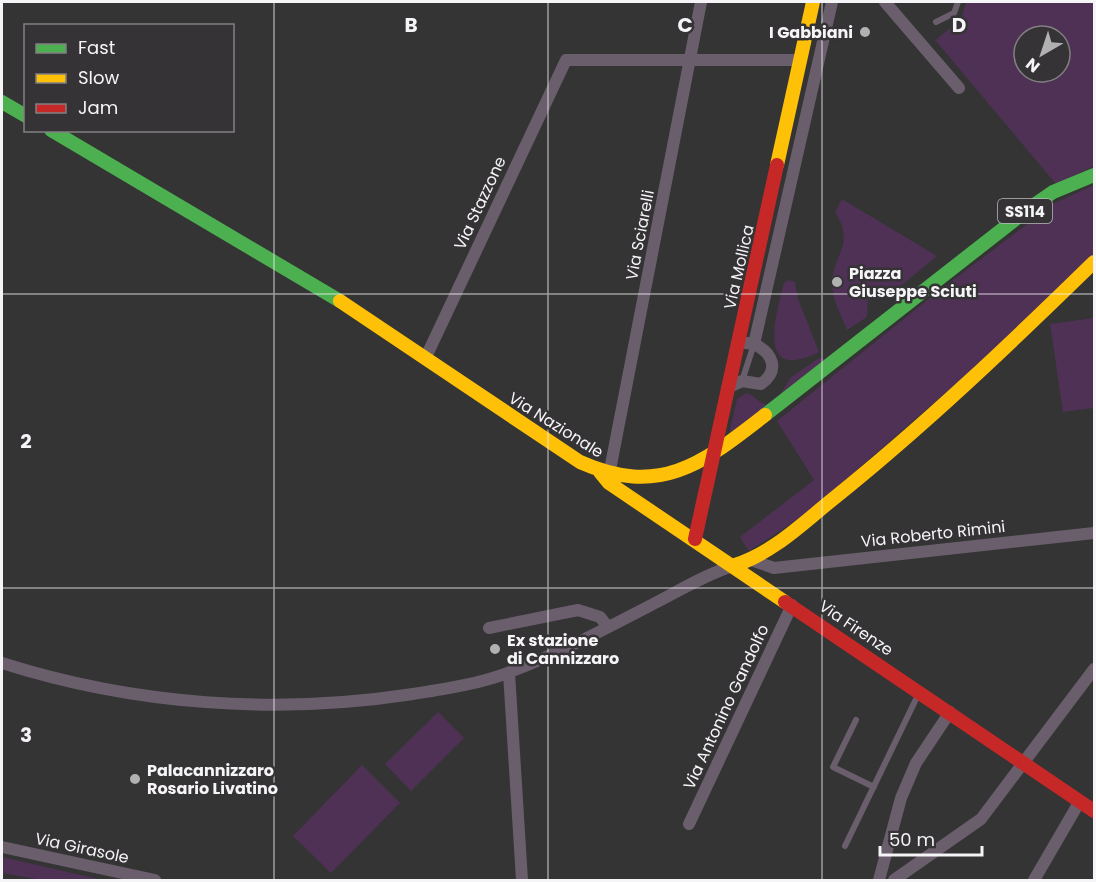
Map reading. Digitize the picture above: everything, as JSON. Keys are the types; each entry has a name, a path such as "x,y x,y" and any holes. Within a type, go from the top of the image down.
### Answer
{"street":[{"name":"Via Sciarelli","path":"604,474 702,2"},
{"name":"Via Mollica","path":"695,539 813,2"},
{"path":"754,344 832,2"},
{"path":"885,2 959,88"},
{"name":"Via Stazzone","path":"425,359 566,60 692,58"},
{"path":"692,58 801,60"},
{"path":"2,102 24,115"},
{"name":"Via Nazionale","path":"54,132 315,285 534,432 604,474 631,477 665,475 691,467 712,456 963,259 1053,192 1095,175"},
{"path":"2,663 84,686 144,697 225,703 317,704 383,699 450,688 509,673 735,565 751,560 777,544 869,470 994,360 1095,262"},
{"path":"727,388 742,381 761,384 769,378 773,369 772,358 766,350 754,344 739,342"},
{"name":"Via Firenze","path":"604,474 609,483 735,565 1095,811"},
{"path":"631,477 630,485 636,500"},
{"name":"Via Roberto Rimini","path":"774,568 1095,533"},
{"path":"751,560 774,568"},
{"path":"758,581 774,568"},
{"name":"Via Antonino Gandolfo","path":"689,824 792,605"},
{"path":"489,628 578,610 600,618 608,627"},
{"path":"894,880 981,819 1095,669"},
{"path":"509,673 522,880"},
{"path":"879,880 904,789 916,763 950,712"},
{"path":"1034,880 1080,801"},
{"name":"Via Girasole","path":"2,847 155,880"}],"lane":[{"path":"936,22 954,13 958,2"},
{"path":"780,157 796,162"},
{"path":"742,381 754,344"},
{"path":"844,846 920,692"},
{"path":"856,720 833,767 874,787"}],"shaded area":[{"path":"966,2 1094,2 1094,166 1056,184 935,40 961,20"},
{"path":"1094,185 1094,253 989,355 805,515 749,551 740,537 814,480 777,421 931,297 1055,203"},
{"path":"842,199 937,256 885,299 873,297 868,300 867,317 847,330 836,305 832,285 834,269 844,239 841,223 835,212"},
{"path":"788,280 795,282 798,299 819,352 799,359 786,359 778,353 774,342 777,312 784,283"},
{"path":"1094,318 1094,408 1063,412 1050,324"},
{"path":"819,358 827,359 780,395 790,378"},
{"path":"746,393 768,405 729,434 737,399"},
{"path":"438,712 464,738 411,791 385,764"},
{"path":"362,765 400,803 331,873 293,836"},
{"path":"2,857 103,880 42,880 2,873"}],"traffic: fast":[{"path":"2,102 24,115"},
{"path":"54,132 340,301"},
{"path":"765,415 1027,210 1053,192 1094,175"}],"traffic: slow":[{"path":"777,165 813,2"},
{"path":"735,565 775,545 867,471 966,384 1094,262"},
{"path":"340,301 580,462 609,472 634,477 658,476 680,470 721,448 765,415"},
{"path":"600,472 609,483 785,602"}],"traffic: jam":[{"path":"695,539 777,165"},
{"path":"785,602 1094,811"}],"place":[{"name":"I Gabbiani","path":"865,32"},
{"name":"Piazza Giuseppe Sciuti","path":"837,282"},
{"name":"Ex stazione di Cannizzaro","path":"495,649"},
{"name":"Palacannizzaro Rosario Livatino","path":"135,779"}]}
